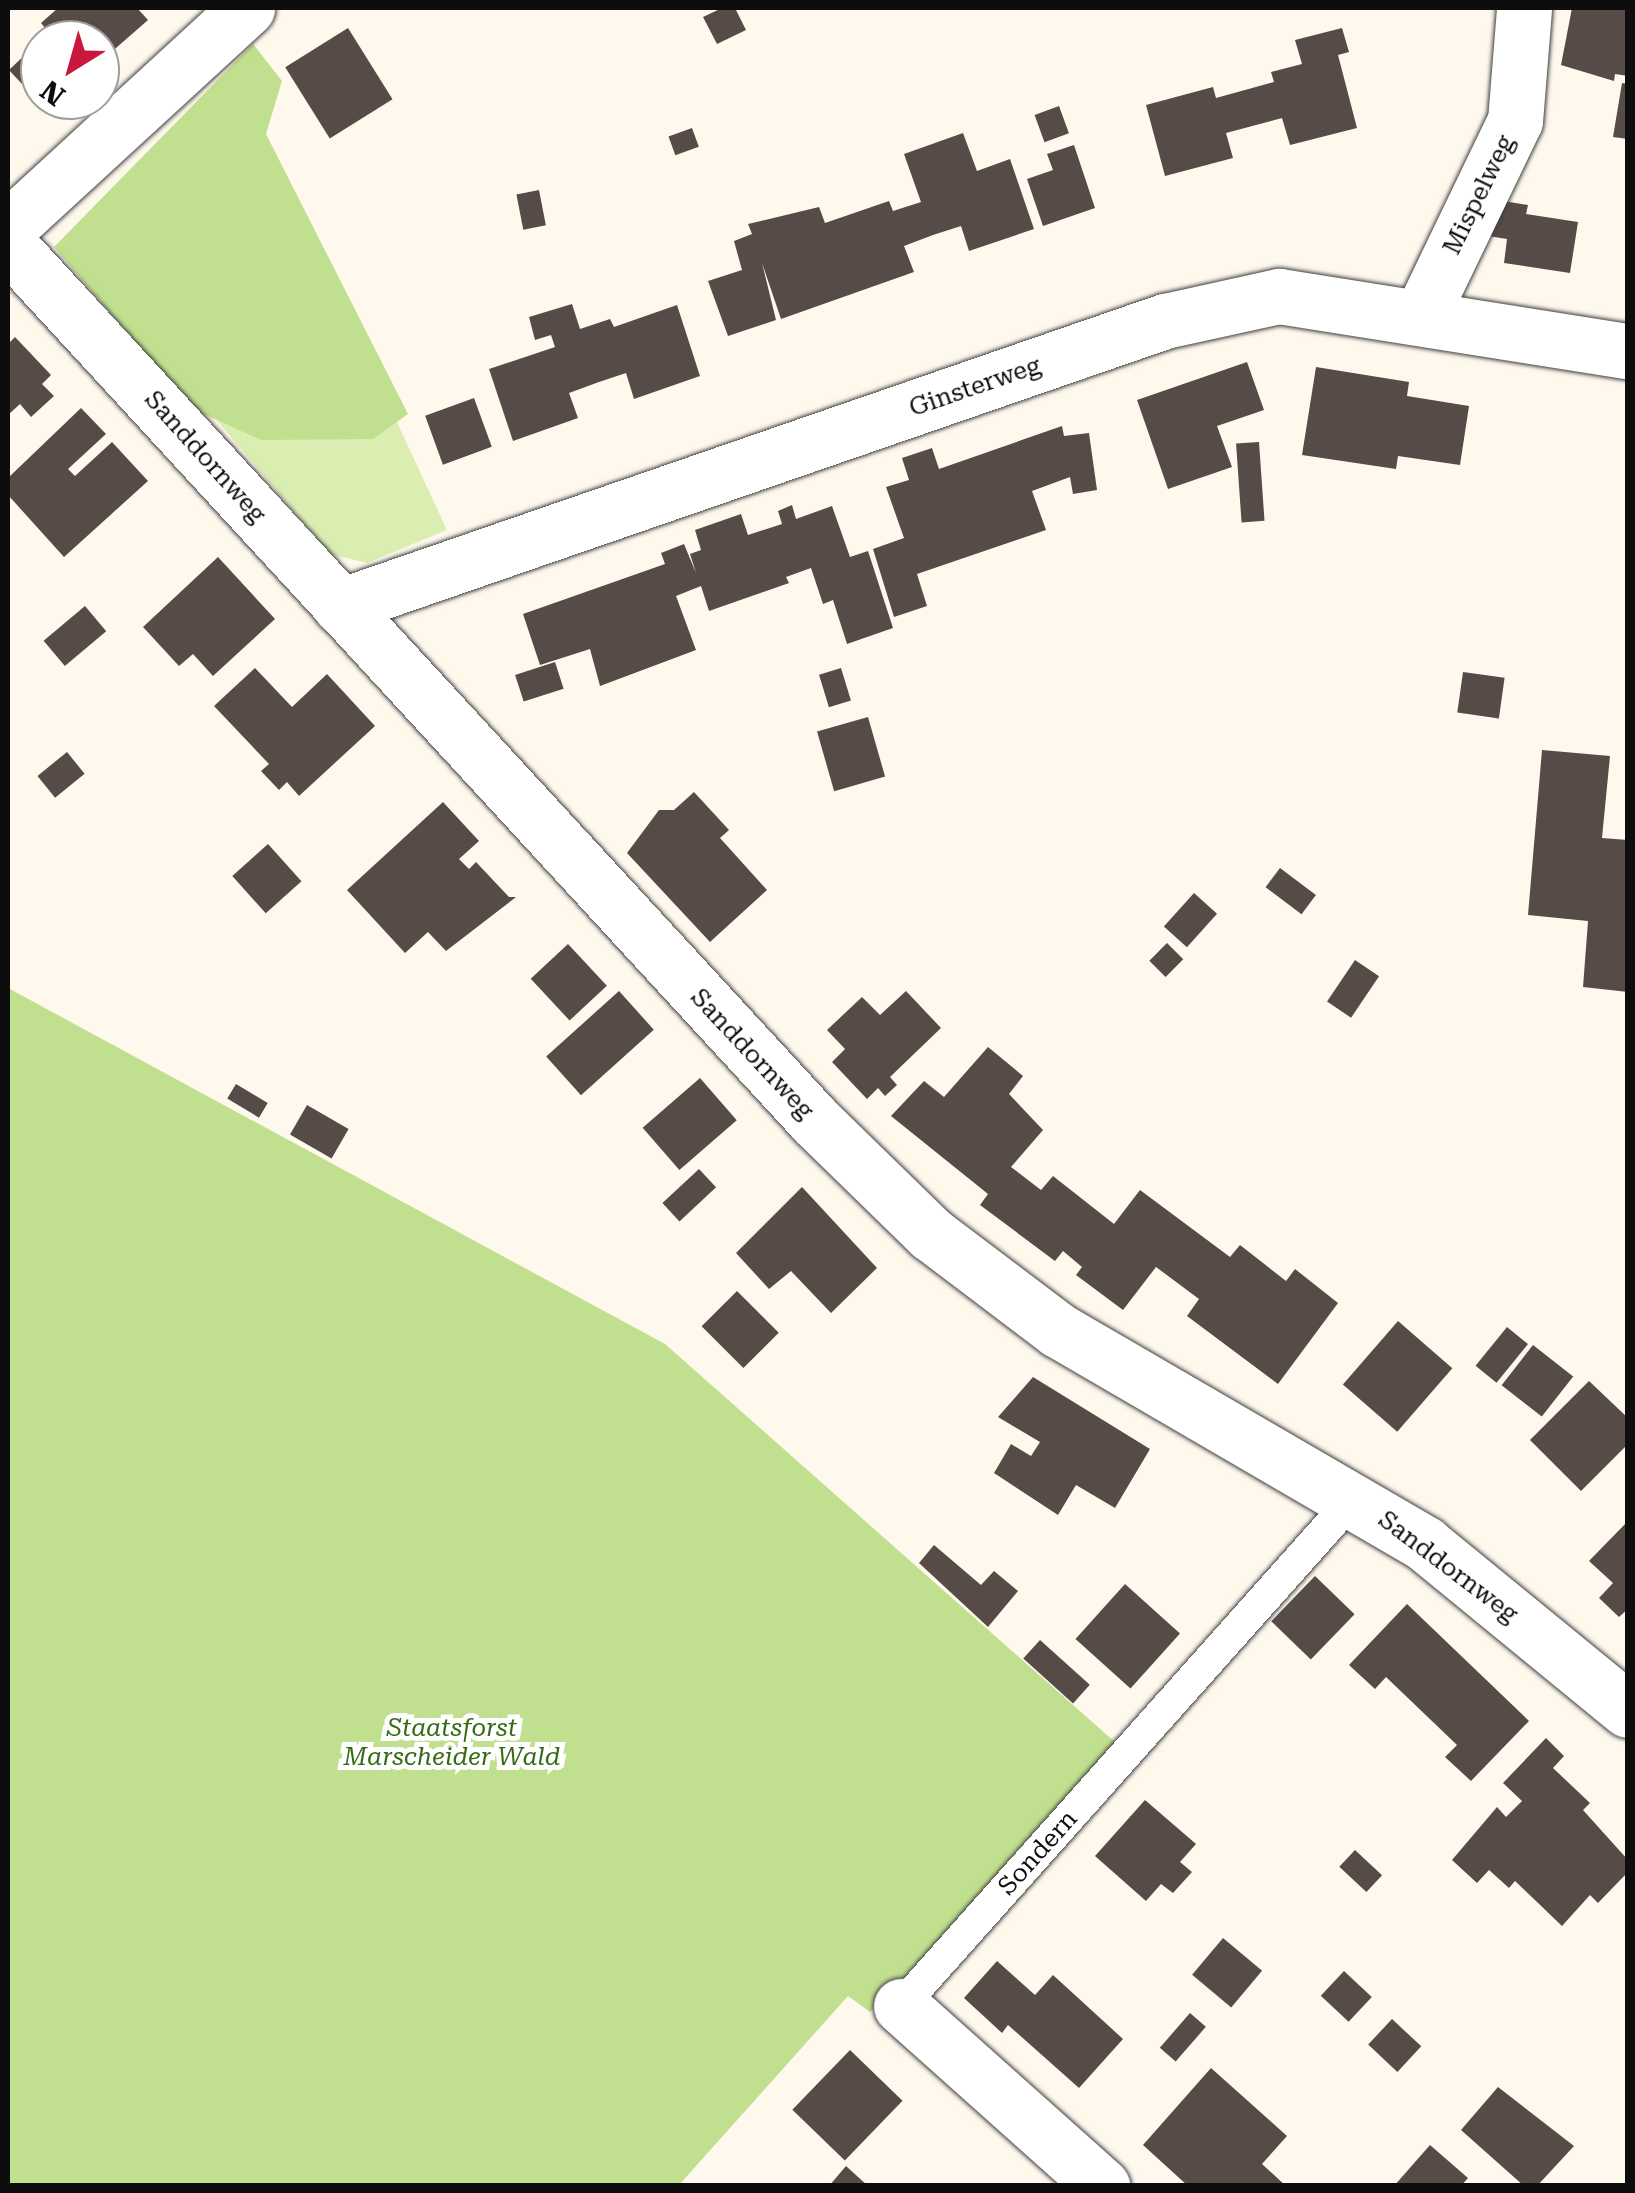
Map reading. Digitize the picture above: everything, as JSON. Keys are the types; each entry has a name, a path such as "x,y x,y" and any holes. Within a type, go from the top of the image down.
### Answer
{"street":[{"path":"8,228 247,8"},
{"name":"Mispelweg","path":"1420,318 1515,121 1524,8"},
{"name":"Sanddornweg","path":"8,244 814,1120 931,1234 1058,1330 1425,1544 1628,1710"},
{"name":"Ginsterweg","path":"340,606 1165,321 1279,296 1628,350"},
{"name":"Sondern","path":"901,2006 1102,2186"}],"lane":[{"name":"Sondern","path":"901,2006 1354,1500"}],"green space":[{"path":"253,44 282,81 266,134 408,414 373,439 261,440 193,409 54,247"},
{"path":"250,105 447,530 367,563 330,554 79,257"},
{"name":"Staatsforst Marscheider Wald","path":"8,988 665,1344 1116,1743 909,1979 870,2012 848,1996 679,2185 8,2185"}],"building":[{"path":"58,8 137,8 148,20 120,44 120,20 44,20"},
{"path":"722,8 735,8 746,30 717,44 703,17"},
{"path":"1572,8 1628,8 1628,76 1615,74 1614,81 1561,65"},
{"path":"348,28 393,99 330,138 285,67"},
{"path":"1342,28 1349,52 1338,55 1357,128 1290,145 1282,118 1226,133 1233,158 1165,176 1146,105 1213,87 1216,98 1274,82 1271,72 1302,64 1295,40"},
{"path":"20,60 20,82 9,70"},
{"path":"1622,83 1628,84 1628,139 1613,137"},
{"path":"1059,106 1069,133 1044,142 1035,115"},
{"path":"692,128 699,147 675,155 669,137"},
{"path":"963,133 977,171 1010,159 1034,229 969,251 961,226 933,235 904,246 914,272 781,319 762,263 776,320 728,336 708,281 742,270 734,241 752,234 748,224 819,207 825,223 889,201 893,211 921,202 904,154"},
{"path":"1074,145 1095,208 1043,226 1027,179 1053,170 1047,154"},
{"path":"539,190 546,225 523,230 516,194"},
{"path":"1491,199 1528,205 1526,214 1578,222 1570,273 1504,263 1507,239 1476,234"},
{"path":"572,304 580,329 610,319 614,327 677,305 700,376 634,399 626,373 599,382 569,393 578,418 513,441 489,369 555,347 551,335 535,340 529,317"},
{"path":"15,337 51,375 42,384 54,396 31,417 20,404 8,415 8,344"},
{"path":"1247,362 1264,410 1217,426 1232,467 1168,489 1137,400"},
{"path":"1316,367 1409,382 1407,396 1469,406 1460,465 1398,456 1396,469 1302,455"},
{"path":"474,398 492,447 443,465 425,416"},
{"path":"81,408 106,434 68,469 75,476 112,442 148,481 64,557 8,495 8,478"},
{"path":"1062,426 1064,436 1089,433 1097,490 1073,494 1070,477 1032,491 1046,530 917,574 927,606 894,617 873,549 904,538 886,487 909,480 902,458 932,448 939,469"},
{"path":"1259,442 1265,521 1242,522 1236,444"},
{"path":"792,505 796,519 832,506 850,557 868,551 893,628 847,644 833,600 823,604 811,568 786,577 789,583 709,611 701,586 676,596 696,650 600,686 590,649 540,665 523,614 665,564 661,553 684,544 696,573 690,554 701,550 695,530 741,514 748,535 782,524 778,511"},
{"path":"218,557 275,619 213,676 193,654 179,666 143,627"},
{"path":"85,606 106,631 65,666 44,641"},
{"path":"555,662 564,689 524,702 515,675"},
{"path":"255,668 292,707 327,674 375,726 299,796 287,782 279,790 261,771 269,764 214,706"},
{"path":"841,668 851,701 829,707 819,675"},
{"path":"1463,672 1505,678 1499,718 1457,713"},
{"path":"868,717 885,777 834,791 817,732"},
{"path":"1542,750 1610,756 1602,838 1628,840 1628,992 1583,987 1588,921 1528,915"},
{"path":"67,752 85,774 55,798 37,776"},
{"path":"694,792 729,830 720,838 767,890 710,942 627,853 659,810 674,810"},
{"path":"443,802 479,841 459,859 469,869 476,862 509,897 516,897 446,951 428,932 405,953 347,890"},
{"path":"268,844 301,881 266,913 232,876"},
{"path":"1280,868 1316,895 1301,914 1266,887"},
{"path":"1194,893 1217,914 1187,947 1164,926"},
{"path":"1167,943 1183,959 1166,977 1149,961"},
{"path":"568,944 607,986 570,1020 531,979"},
{"path":"1355,960 1379,976 1351,1018 1327,1001"},
{"path":"619,991 654,1030 581,1095 546,1057"},
{"path":"906,991 941,1028 890,1077 897,1085 885,1096 878,1088 867,1099 832,1062 845,1049 827,1030 862,997 880,1015"},
{"path":"988,1047 1023,1076 1009,1094 1043,1130 1011,1167 1041,1190 1053,1176 1114,1224 1140,1190 1230,1257 1240,1245 1286,1281 1295,1269 1338,1303 1278,1384 1187,1316 1199,1299 1156,1267 1123,1310 1076,1275 1082,1267 1063,1251 1055,1261 980,1205 988,1194 891,1116 924,1081 944,1097"},
{"path":"700,1078 737,1120 679,1170 643,1128"},
{"path":"236,1084 268,1103 259,1118 227,1099"},
{"path":"307,1105 349,1129 332,1158 290,1134"},
{"path":"699,1169 716,1187 679,1221 662,1203"},
{"path":"802,1187 877,1268 831,1313 791,1271 769,1289 736,1253"},
{"path":"737,1291 779,1333 743,1368 702,1326"},
{"path":"1398,1321 1452,1368 1397,1432 1343,1384"},
{"path":"1507,1327 1528,1344 1497,1383 1476,1366"},
{"path":"1533,1345 1573,1376 1542,1417 1502,1385"},
{"path":"1033,1377 1150,1449 1115,1508 1076,1485 1058,1515 994,1473 1011,1444 1031,1456 1040,1442 998,1417"},
{"path":"1589,1381 1628,1418 1628,1444 1581,1491 1530,1440"},
{"path":"1628,1521 1628,1609 1619,1617 1599,1598 1613,1583 1589,1561"},
{"path":"934,1545 981,1585 994,1571 1018,1591 988,1627 919,1563"},
{"path":"1315,1576 1355,1614 1311,1660 1271,1621"},
{"path":"1125,1584 1180,1634 1130,1689 1075,1639"},
{"path":"1407,1604 1529,1721 1471,1781 1445,1757 1457,1745 1386,1677 1375,1689 1349,1665"},
{"path":"1040,1640 1090,1685 1073,1703 1023,1659"},
{"path":"1546,1738 1564,1756 1553,1768 1590,1803 1583,1810 1628,1860 1628,1872 1598,1903 1590,1895 1562,1926 1515,1881 1509,1888 1489,1870 1477,1883 1452,1860 1497,1807 1506,1817 1522,1801 1503,1783"},
{"path":"1145,1800 1196,1844 1180,1862 1192,1872 1173,1893 1161,1884 1146,1901 1095,1856"},
{"path":"1355,1850 1382,1875 1366,1892 1339,1867"},
{"path":"1223,1938 1262,1971 1231,2008 1192,1975"},
{"path":"997,1961 1035,1995 1053,1975 1123,2039 1079,2088 1008,2025 1002,2033 964,1998"},
{"path":"1344,1971 1372,1997 1349,2022 1321,1996"},
{"path":"1190,2013 1206,2027 1176,2061 1160,2048"},
{"path":"1392,2019 1421,2046 1397,2072 1368,2045"},
{"path":"850,2050 903,2101 845,2160 792,2110"},
{"path":"1211,2068 1287,2136 1262,2164 1286,2186 1188,2186 1143,2145"},
{"path":"1498,2087 1574,2146 1537,2186 1524,2186 1461,2130"},
{"path":"1430,2145 1468,2178 1461,2186 1394,2186"},
{"path":"846,2166 868,2186 829,2186"}]}
